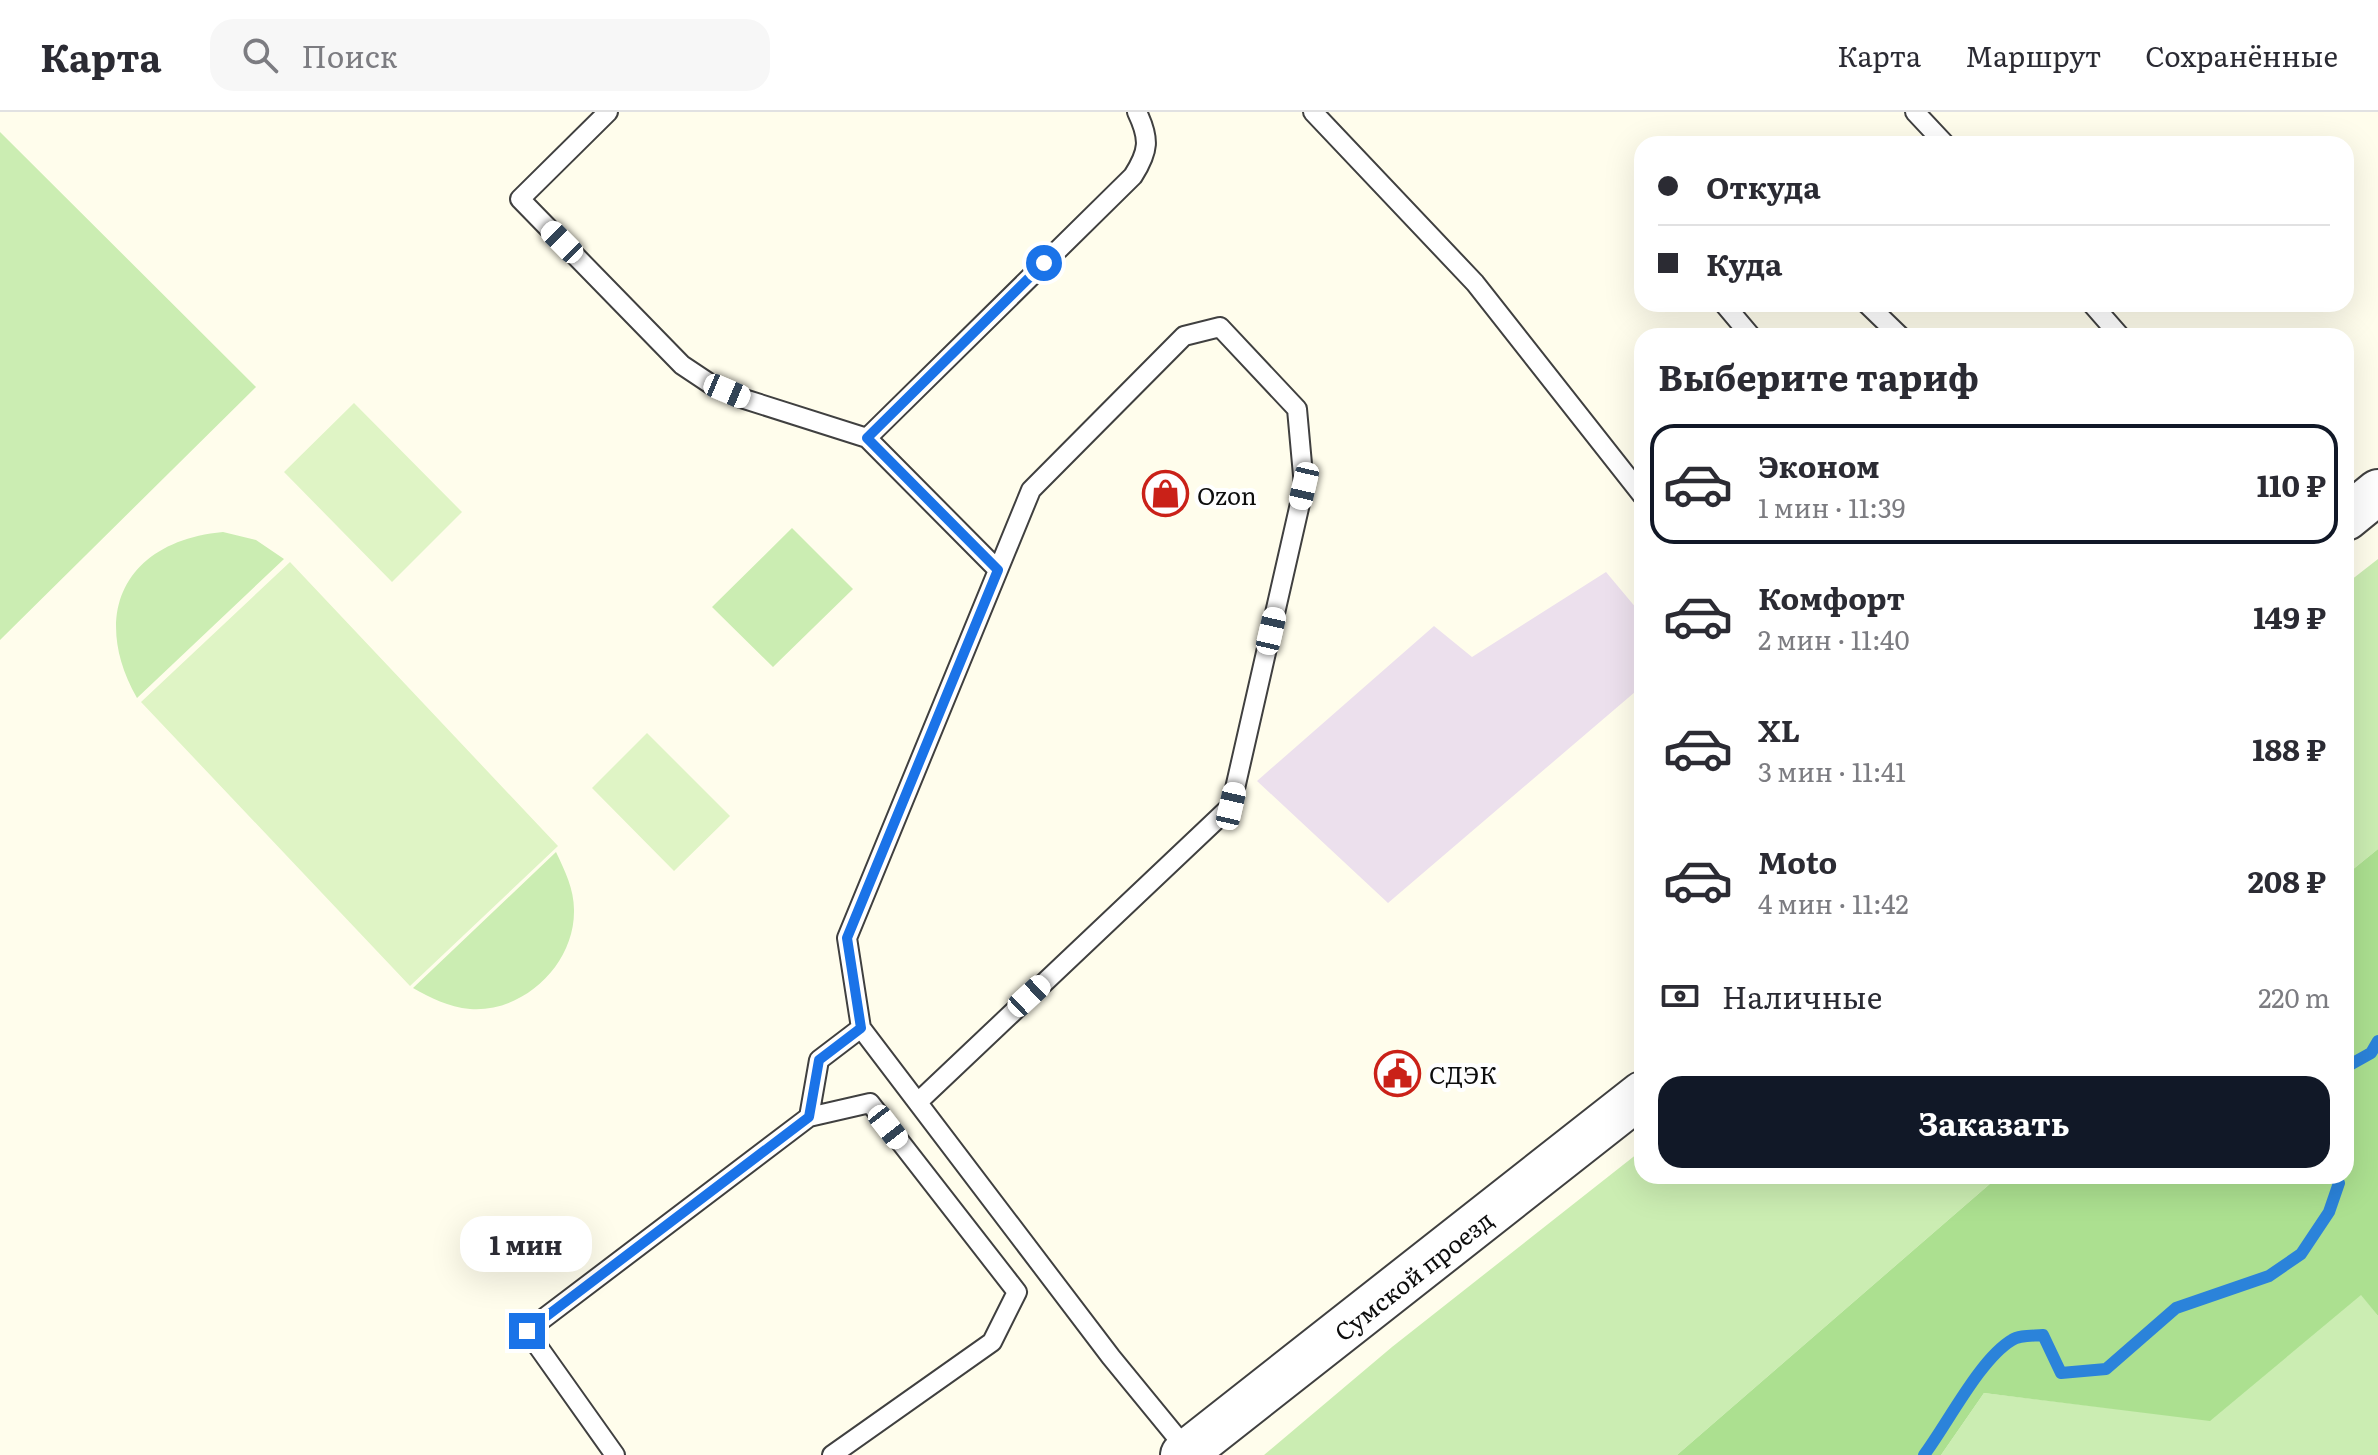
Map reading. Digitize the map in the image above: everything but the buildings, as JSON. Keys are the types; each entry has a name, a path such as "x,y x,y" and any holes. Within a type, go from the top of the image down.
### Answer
{"street":[{"path":"2354,512 2378,492"},
{"name":"Сумской проезд","path":"1186,1453 1634,1100"}],"lane":[{"path":"608,112 520,199 682,365 712,385 741,398 867,438 998,570"},
{"path":"867,438 1133,176 1147,154 1148,135 1137,112"},
{"path":"1313,112 1475,283 1634,485"},
{"path":"1915,112 1938,136"},
{"path":"1731,312 1744,328"},
{"path":"1875,312 1892,328"},
{"path":"2099,312 2113,328"},
{"path":"918,1102 1231,806 1304,486 1297,409 1220,327 1184,336 1031,490 847,938 861,1028 1186,1453"},
{"path":"809,1117 819,1060 861,1028"},
{"path":"615,1455 527,1331 809,1117 870,1103 1017,1292 992,1342 832,1455"}],"shaded area":[{"path":"1606,572 1634,605 1634,693 1388,903 1257,781 1434,626 1472,657"}],"green space":[{"path":"0,132 256,387 0,640"},
{"path":"354,403 462,512 392,582 284,472"},
{"path":"792,528 853,589 773,667 712,607"},
{"path":"223,532 256,540 284,559 137,698 123,667 117,637 118,610 126,586 141,566 162,550 189,538"},
{"path":"2378,559 2378,849 2354,868 2354,578"},
{"path":"290,562 558,846 410,986 141,702"},
{"path":"647,733 730,816 674,871 592,788"},
{"path":"2378,849 2378,1316 2361,1295 2210,1421 1984,1393 1941,1455 1677,1455 1990,1184 2354,1184 2354,868"},
{"path":"556,852 572,895 572,930 566,949 543,981 527,994 490,1008 454,1006 413,988"},
{"path":"1634,1156 1634,1184 1990,1184 1677,1455 1264,1455 1392,1347"},
{"path":"2361,1294 2378,1316 2378,1455 1941,1455 1984,1393 2210,1420"}],"waterway":[{"path":"2354,1063 2371,1053 2378,1041"},
{"path":"1924,1455 1976,1376 2000,1349 2015,1338 2043,1335 2061,1373 2106,1369 2176,1308 2269,1276 2301,1254 2329,1212 2339,1184"}],"place":[{"name":"Ozon","path":"1166,494"},
{"name":"СДЭК","path":"1398,1073"}],"route":[{"path":"527,1331 809,1117 819,1060 861,1028 847,938 998,570 867,438 1044,263"}]}
